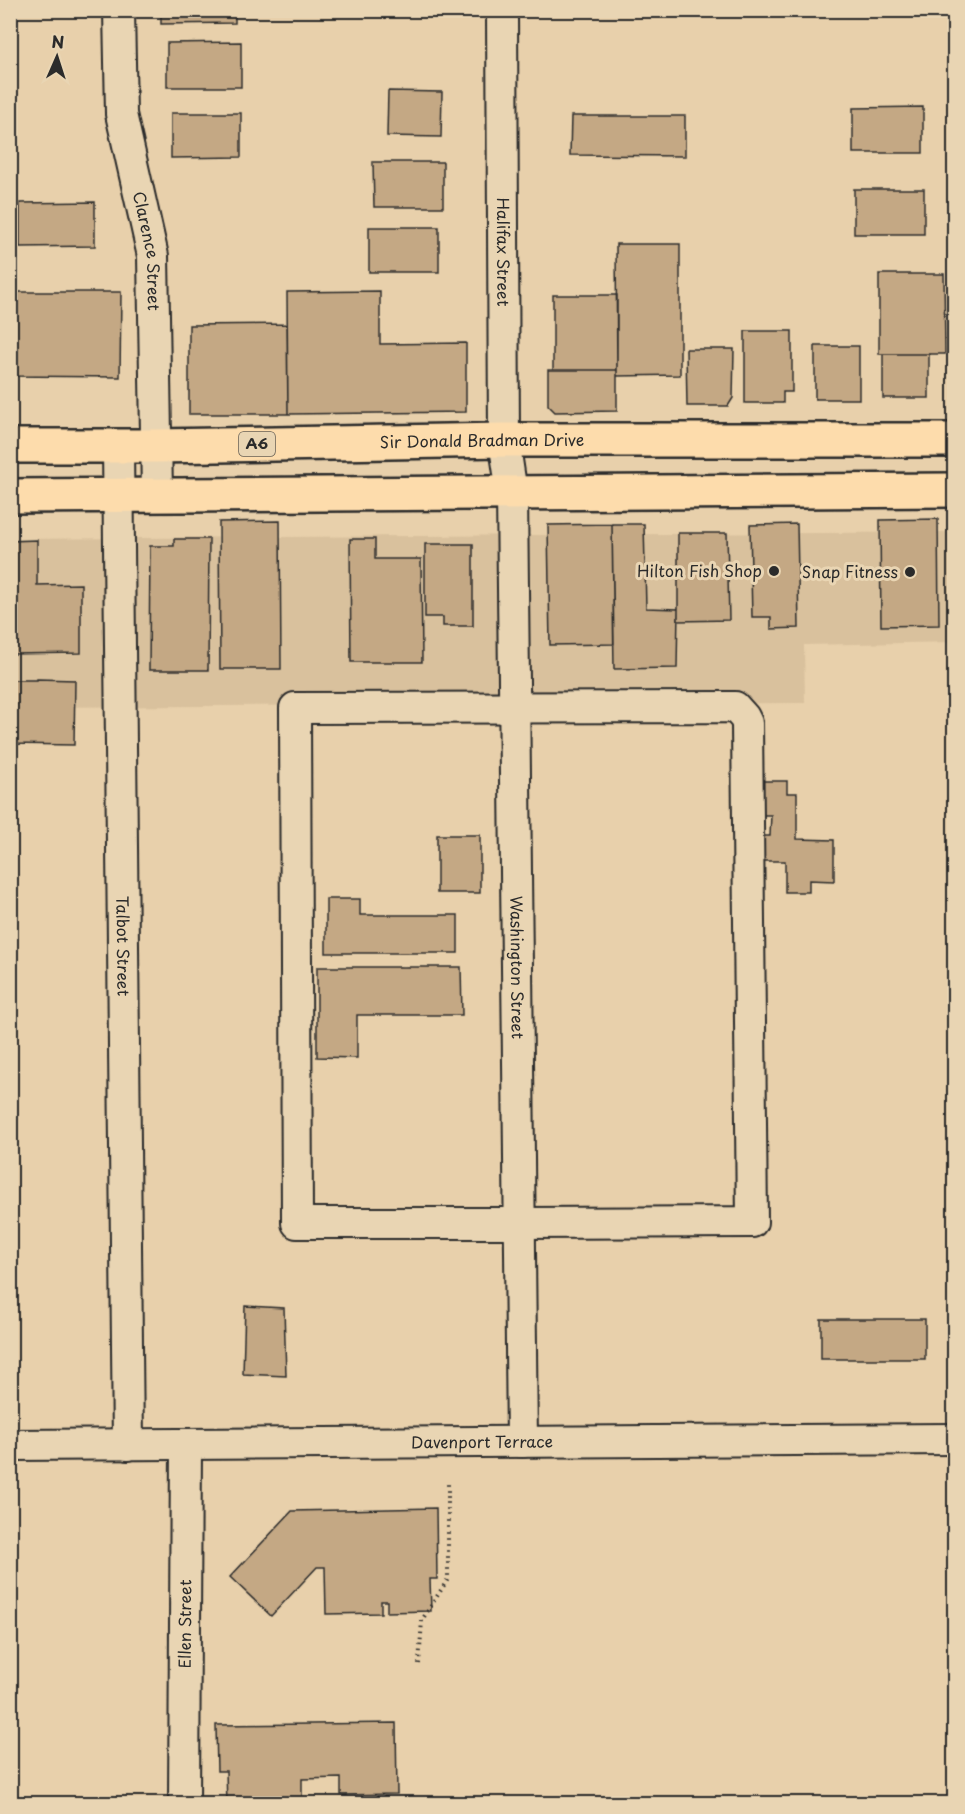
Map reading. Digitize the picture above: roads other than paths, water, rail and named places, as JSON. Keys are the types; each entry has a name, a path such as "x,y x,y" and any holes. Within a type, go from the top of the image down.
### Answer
{"main road":[{"name":"Sir Donald Bradman Drive","path":"10,446 504,441 954,440"},
{"path":"10,496 954,490"}],"street":[{"name":"Clarence Street","path":"119,10 121,114 153,256 157,494"},
{"name":"Halifax Street","path":"502,10 504,441 512,493"},
{"name":"Talbot Street","path":"118,446 128,1445"},
{"name":"Washington Street","path":"512,493 522,1442"},
{"path":"514,707 735,707 747,723 752,1222 520,1224 297,1222 295,708 514,707"},
{"name":"Davenport Terrace","path":"10,1445 954,1439"},
{"name":"Ellen Street","path":"184,1803 186,1445"}],"place":[{"name":"Hilton Fish Shop","path":"774,571"},
{"name":"Snap Fitness","path":"910,572"}]}
